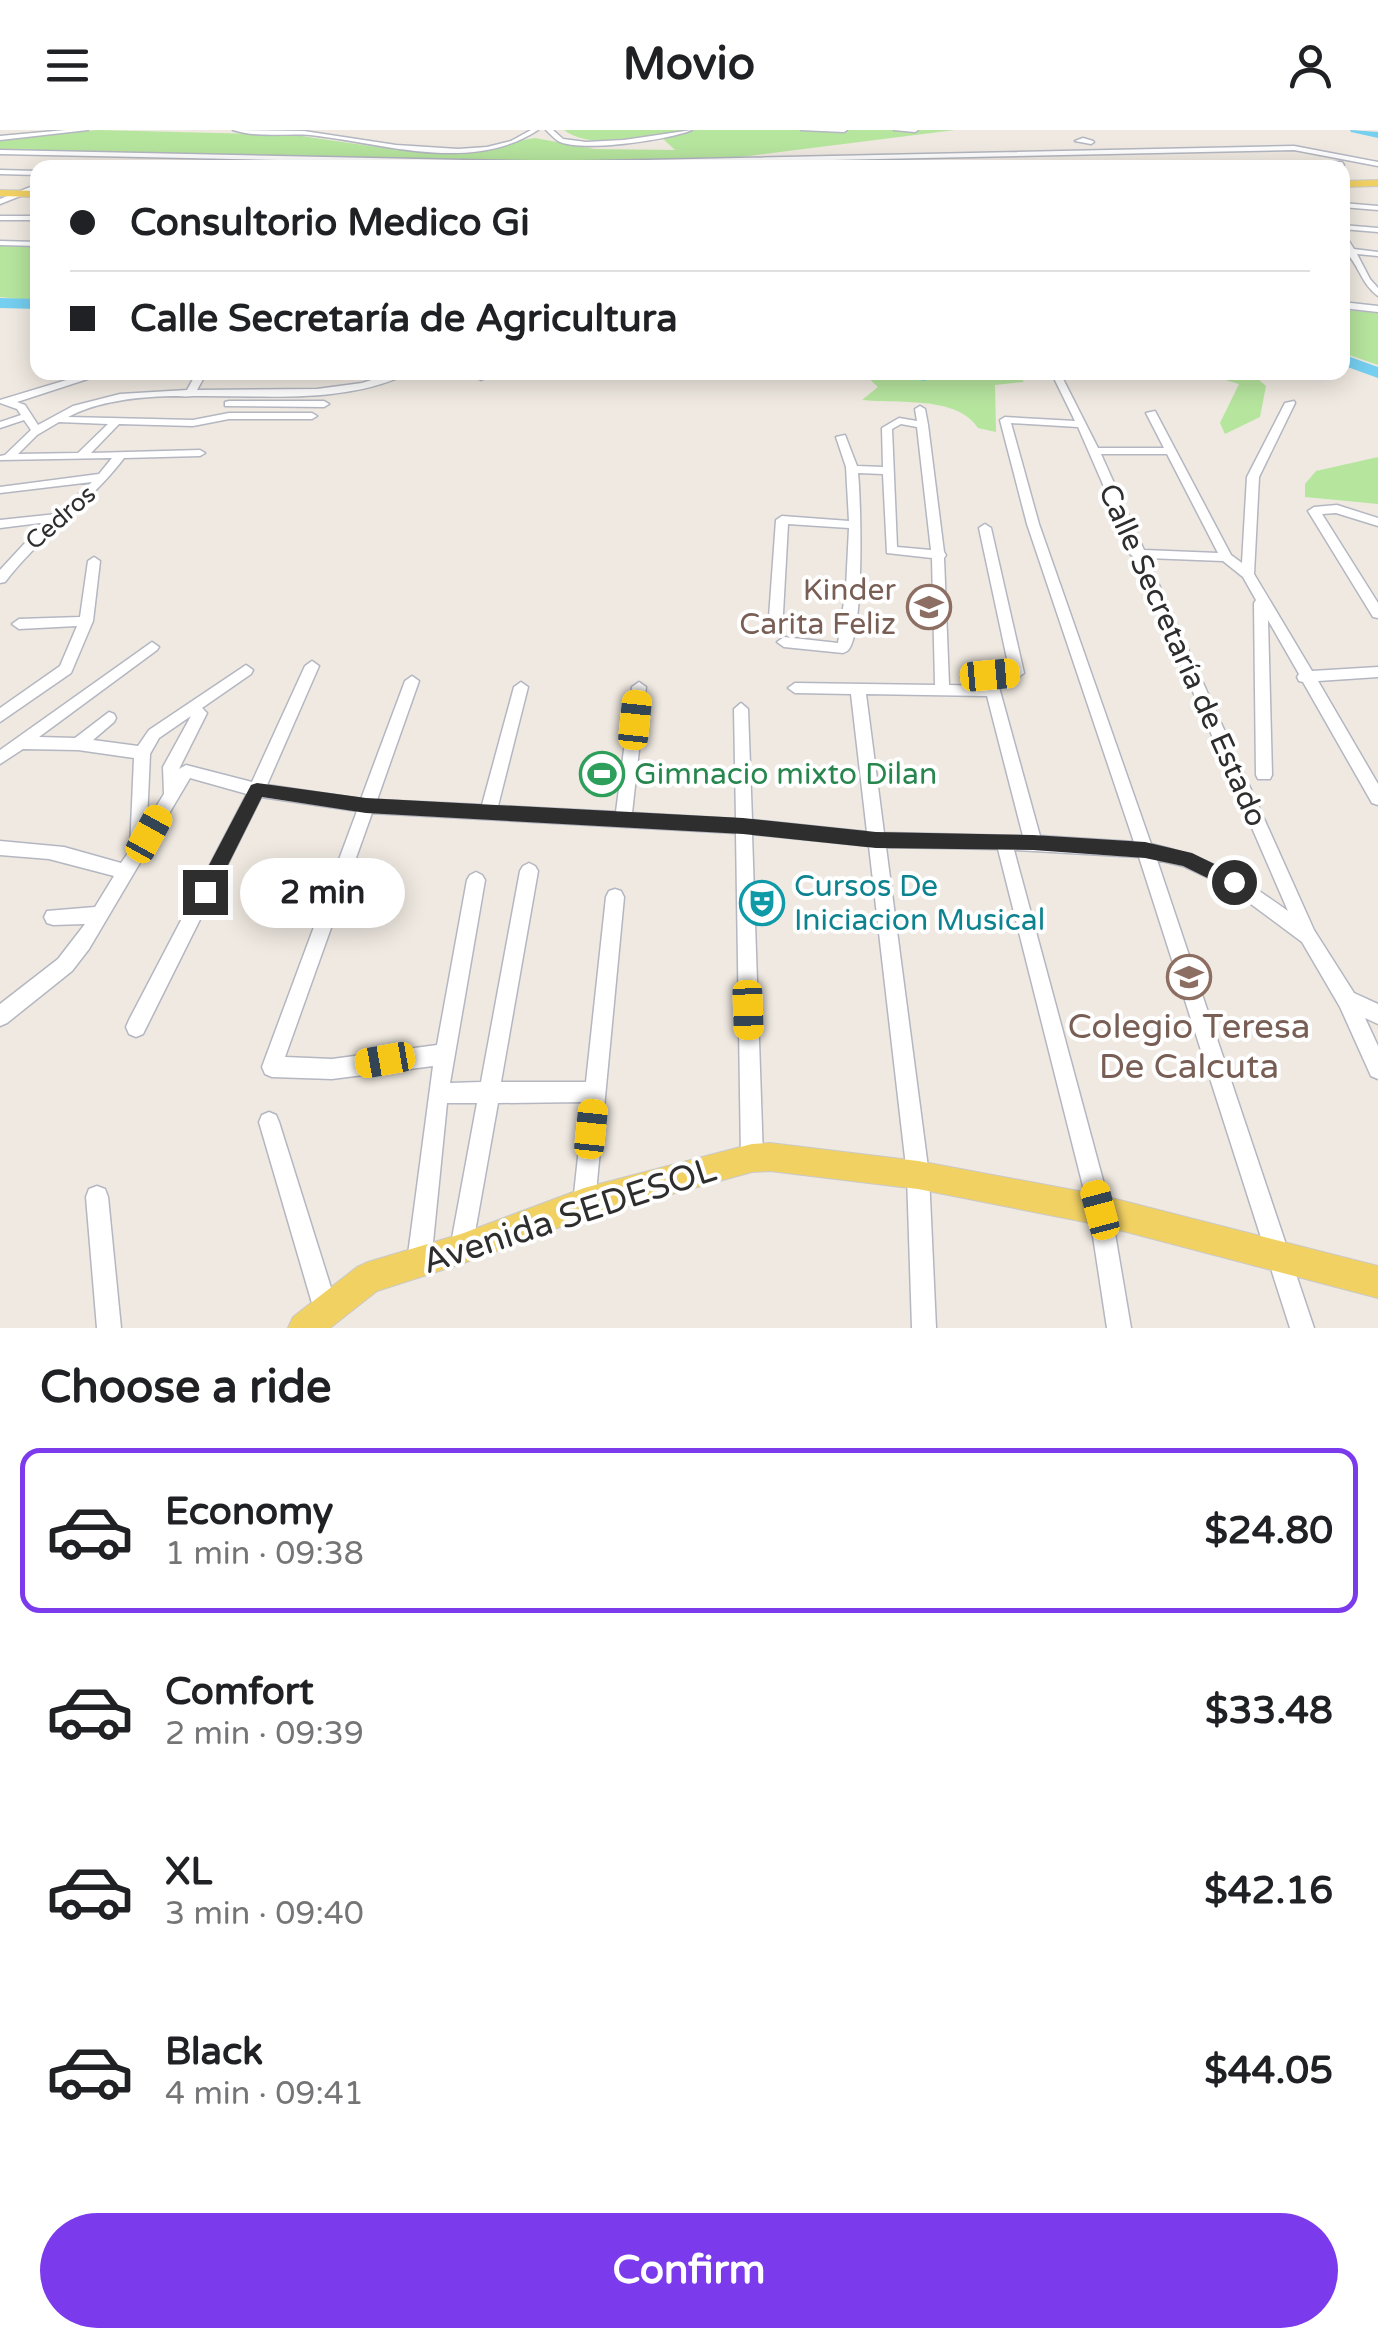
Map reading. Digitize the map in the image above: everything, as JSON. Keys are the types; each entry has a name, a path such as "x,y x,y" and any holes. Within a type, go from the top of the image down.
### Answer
{"main road":[{"path":"1350,184 1378,183"},
{"path":"0,194 30,194"},
{"name":"Avenida SEDESOL","path":"315,1319 368,1278 584,1204 752,1158 918,1174 1100,1210 1378,1282"}],"street":[{"path":"0,136 53,130"},
{"path":"0,136 84,130"},
{"path":"236,130 317,134 405,150 502,144 535,130"},
{"path":"320,130 418,146 497,140 522,130"},
{"path":"557,131 567,142 592,142 669,137 689,130"},
{"path":"804,130 844,130"},
{"path":"897,130 915,130"},
{"path":"1148,150 1235,143"},
{"path":"1029,153 1026,151 1030,148 1082,144"},
{"path":"1294,148 1299,160"},
{"path":"792,160 1294,148 1341,160 1378,163"},
{"path":"1148,150 1150,160"},
{"path":"0,152 352,160"},
{"path":"1003,160 1004,153"},
{"path":"98,160 111,154"},
{"path":"253,160 257,158"},
{"path":"0,172 30,172"},
{"path":"0,202 30,190"},
{"path":"1350,206 1378,208"},
{"path":"0,218 30,218"},
{"path":"1350,229 1378,230"},
{"path":"0,244 30,244"},
{"path":"1350,250 1378,254"},
{"path":"1350,255 1378,294"},
{"path":"1366,280 1378,281"},
{"path":"1350,306 1378,309"},
{"path":"4,401 77,380"},
{"path":"189,394 197,380"},
{"path":"5,458 53,420 133,393 301,392 380,385 390,380"},
{"name":"Calle Secretaría de Estado","path":"1059,380 1082,424 1136,554 1308,936 1347,1000 1378,1069"},
{"path":"4,401 20,407 36,430"},
{"path":"1248,574 1253,476 1290,403"},
{"path":"94,404 324,404"},
{"path":"920,408 940,555 942,692"},
{"path":"1152,413 1226,557 1248,574 1304,677 1378,798"},
{"path":"0,424 27,416"},
{"path":"53,420 193,423 229,416 312,416"},
{"path":"1082,424 1005,420 1032,524 1145,850 1302,1328"},
{"path":"81,456 118,421"},
{"path":"923,426 890,423 891,550 940,555"},
{"path":"841,437 852,469 852,525 851,600 848,638 842,648 779,637 782,520 852,525"},
{"name":"Calle Secretaría de Estado","path":"1095,456 1096,450 1107,448 1171,451"},
{"path":"5,458 200,453"},
{"name":"Cedros","path":"0,579 15,556 105,477 120,456"},
{"path":"852,469 888,471"},
{"path":"0,490 105,477"},
{"path":"1378,522 1337,509 1314,511 1378,614"},
{"path":"0,524 62,517"},
{"path":"795,688 942,692 991,683 1018,673 985,528"},
{"path":"1136,554 1226,557"},
{"path":"0,558 15,556"},
{"path":"0,716 66,668 86,621 94,560"},
{"path":"1261,599 1264,776"},
{"path":"19,624 86,621"},
{"path":"0,758 152,647"},
{"path":"136,1027 257,790 312,666"},
{"path":"138,855 142,754 154,734 246,670"},
{"path":"1304,677 1378,672"},
{"path":"412,681 272,1067 332,1069 446,1054"},
{"path":"991,683 1033,843"},
{"path":"488,812 521,687"},
{"path":"624,819 638,687"},
{"path":"858,692 918,1174 924,1328"},
{"path":"741,709 752,1158"},
{"path":"170,797 171,767 200,713"},
{"path":"78,744 109,718"},
{"path":"19,742 78,744 142,754"},
{"path":"0,1016 64,965 138,855 186,771 257,790 366,806 743,826 876,840 1145,850 1186,859 1234,882 1308,936"},
{"path":"1004,842 1100,1210 1119,1328"},
{"path":"0,848 33,848 84,857 127,872"},
{"path":"461,1249 530,871"},
{"path":"419,1262 438,1093 476,880"},
{"path":"584,1204 615,897"},
{"path":"52,917 100,915"},
{"path":"1347,1000 1378,1014"},
{"path":"438,1093 595,1092"},
{"path":"269,1122 315,1319"},
{"path":"97,1197 109,1328"}],"green space":[{"path":"97,130 294,135 398,150 474,149 535,138 594,149 675,150 661,137 598,141 564,130 686,130 672,137 693,130 955,130 732,158 644,160 0,151 0,139"},
{"path":"0,246 30,247 30,300 0,297"},
{"path":"1350,311 1378,313 1378,365 1350,355"},
{"path":"870,380 1024,382 995,385 996,432 978,428 968,417 941,406 862,400 878,387"},
{"path":"1226,380 1259,380 1266,386 1260,417 1225,434 1220,423 1239,384"},
{"path":"1378,457 1378,504 1305,497 1305,484 1316,471"}],"waterway":[{"path":"1355,130 1378,135"},
{"path":"0,303 30,304"},
{"path":"1350,362 1378,373"}],"place":[{"name":"Kinder Carita Feliz","path":"929,607"},
{"name":"Gimnacio mixto Dilan","path":"602,774"},
{"name":"Cursos De Iniciacion Musical","path":"762,903"},
{"name":"Colegio Teresa De Calcuta","path":"1189,977"}],"route":[{"path":"205,892 257,790 366,806 743,826 876,840 1145,850 1186,859 1234,882"}]}
